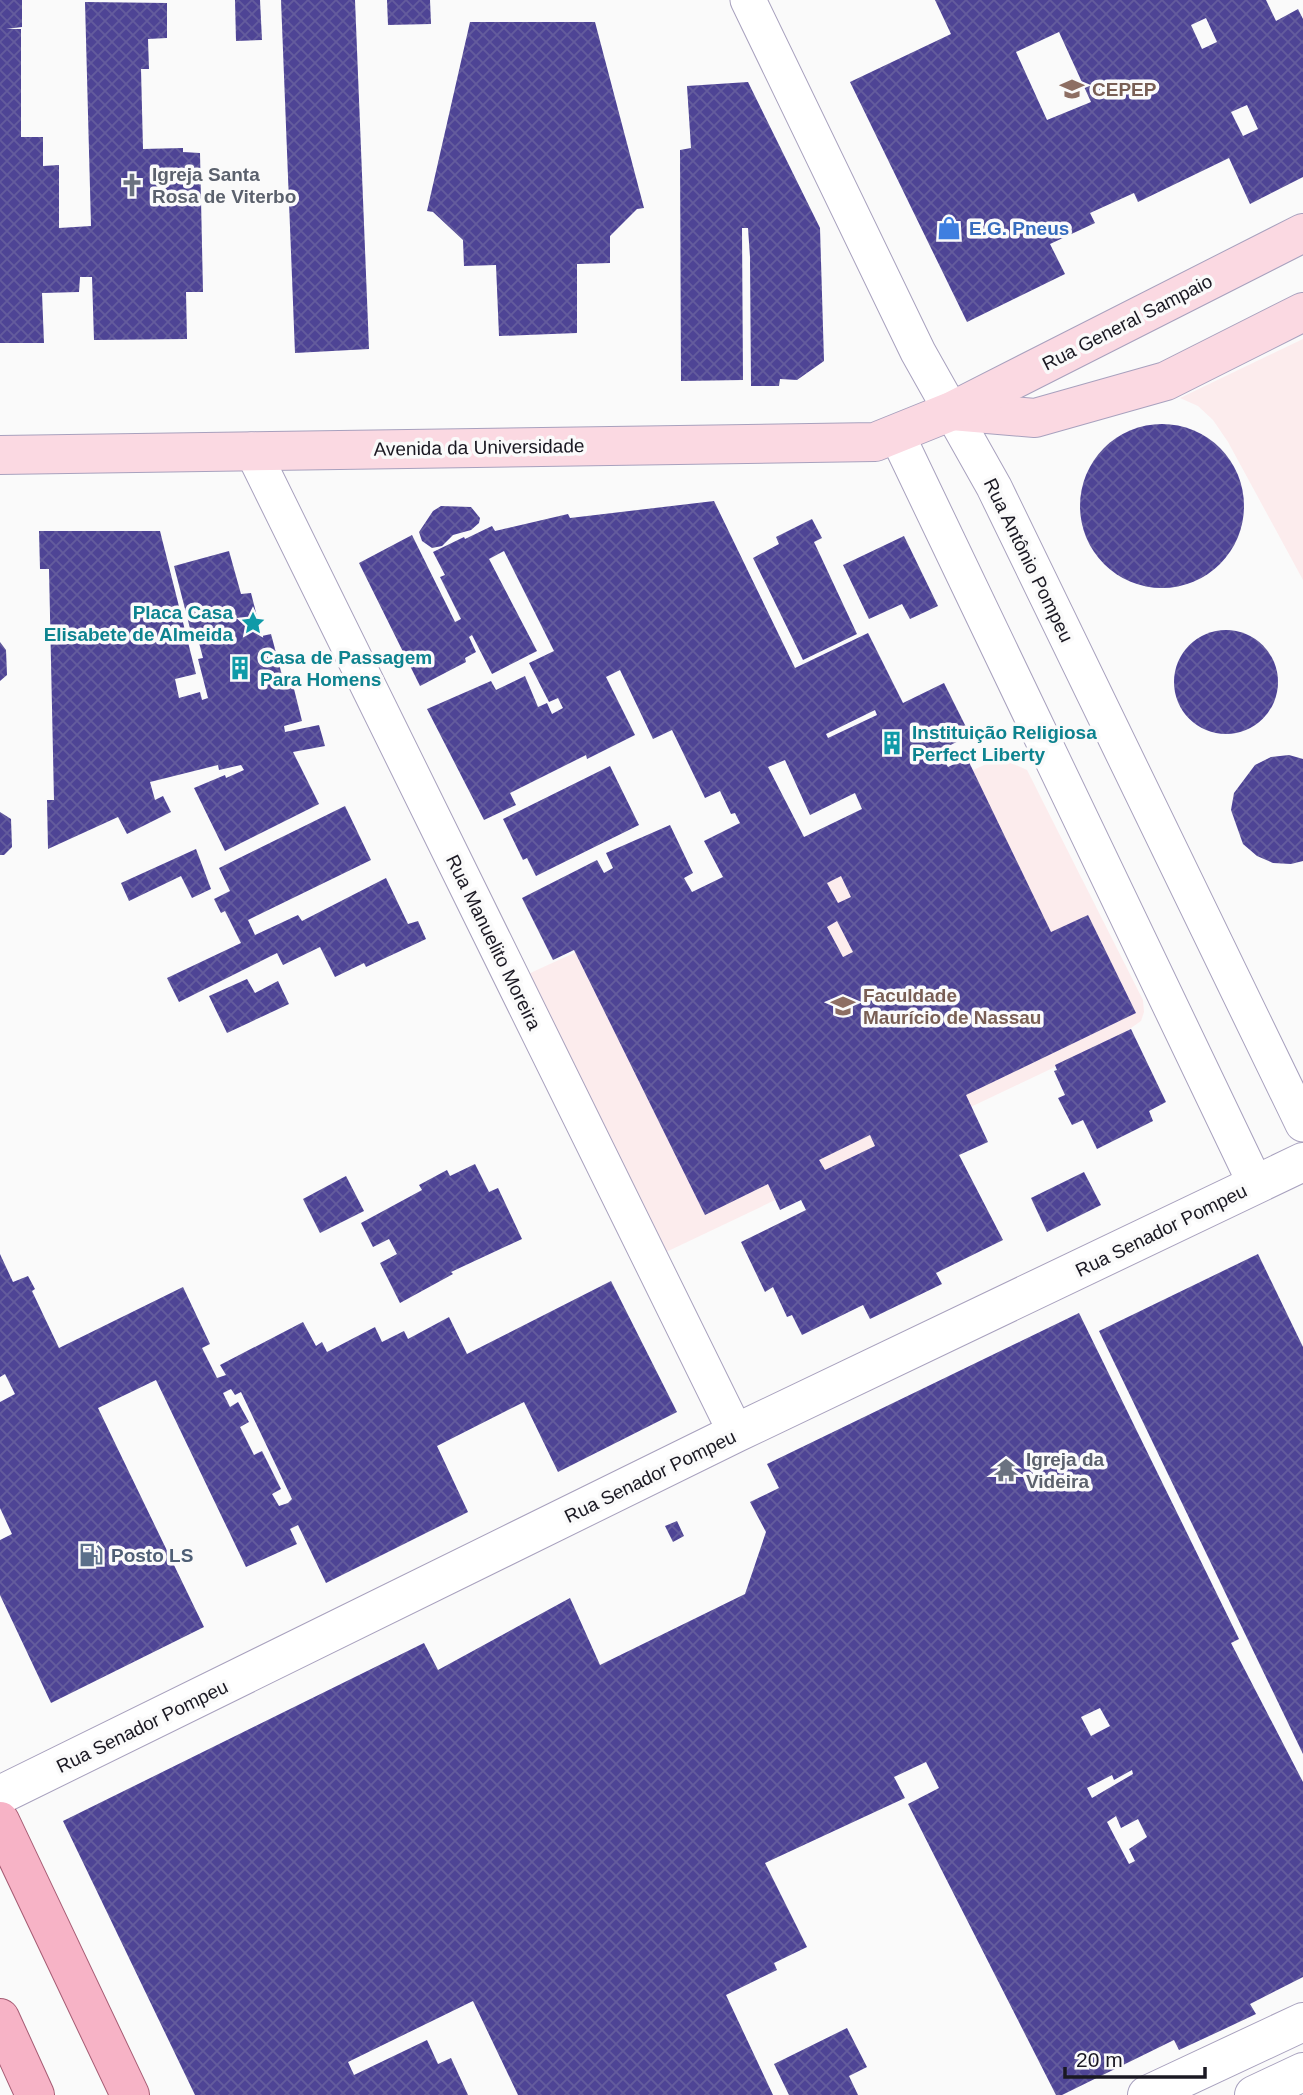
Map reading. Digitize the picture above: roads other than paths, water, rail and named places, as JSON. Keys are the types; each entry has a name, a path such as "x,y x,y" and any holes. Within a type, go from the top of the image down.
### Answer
{"main road":[{"name":"Rua General Sampaio","path":"952,411 1303,233"},
{"path":"952,411 1035,418 1166,381 1303,312"},
{"name":"Avenida da Universidade","path":"0,455 875,442 952,411"},
{"path":"0,1821 130,2095"},
{"path":"0,2018 35,2095"}],"street":[{"name":"Rua Antônio Pompeu","path":"748,0 918,352 994,487 1303,1124"},
{"path":"896,433 1256,1185"},
{"name":"Rua Manuelito Moreira","path":"253,450 736,1433"},
{"name":"Rua Senador Pompeu","path":"0,1795 736,1433 1303,1161"},
{"path":"1147,2095 1303,2022"},
{"path":"1254,2095 1303,2072"}],"place":[{"name":"CEPEP","path":"1072,89"},
{"name":"Igreja Santa Rosa de Viterbo","path":"132,185"},
{"name":"E.G. Pneus","path":"949,228"},
{"name":"Placa Casa Elisabete de Almeida","path":"253,623"},
{"name":"Casa de Passagem Para Homens","path":"240,668"},
{"name":"Instituição Religiosa Perfect Liberty","path":"892,743"},
{"name":"Faculdade Maurício de Nassau","path":"843,1006"},
{"name":"Igreja da Videira","path":"1006,1470"},
{"name":"Posto LS","path":"91,1555"}]}
